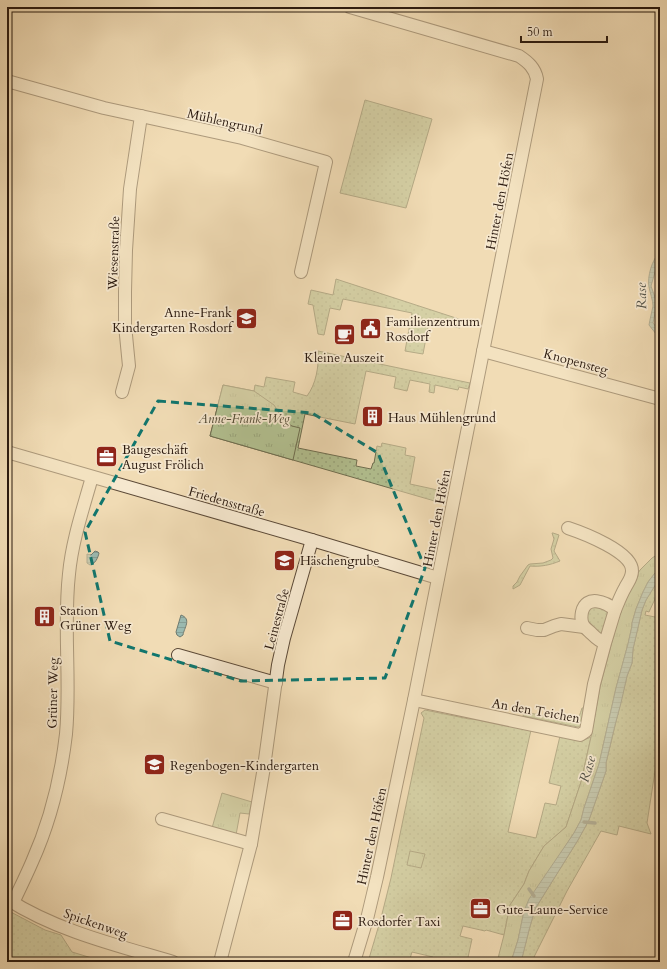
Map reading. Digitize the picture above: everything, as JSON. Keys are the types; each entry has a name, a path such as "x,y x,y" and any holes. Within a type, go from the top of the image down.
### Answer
{"street":[{"name":"Hinter den Höfen","path":"350,7 519,56 526,60 536,72 537,79 414,700 377,877 367,919 354,962"},
{"name":"Mühlengrund","path":"7,81 104,108 242,138 326,162 301,272"},
{"name":"Wiesenstraße","path":"122,392 129,366 125,325 125,298 126,250 130,189 141,116"},
{"name":"Knopensteg","path":"483,351 660,399"},
{"name":"Friedensstraße","path":"7,452 438,578"},
{"name":"Grüner Weg","path":"10,901 32,862 42,836 51,807 62,761 68,708 67,598 69,575 73,545 92,477"},
{"name":"An den Teichen","path":"414,700 580,735 586,731 594,684 605,642 615,610 631,577 632,567 626,559 611,547 587,535 568,528"},
{"name":"Leinestraße","path":"220,962 251,844 264,767 278,665 284,638 312,540"},
{"path":"605,642 599,641 584,627 582,623 582,613 585,605 597,601 602,602 615,610"},
{"path":"527,628 544,630 561,624 584,627"},
{"path":"178,656 276,683"},
{"path":"162,819 251,844"},
{"name":"Spickenweg","path":"10,901 44,919 84,935 173,962"}],"highlighted area":[{"path":"158,401 312,413 378,453 425,568 385,678 241,681 110,641 85,532"}],"green space":[{"path":"365,100 432,119 406,208 340,193"},
{"path":"336,279 462,320 460,328 429,322 423,354 405,351 412,313 343,299 340,310 330,308 324,335 318,334 313,305 308,304 311,290 333,295"},
{"path":"318,351 470,383 468,389 459,387 458,390 435,385 434,393 429,392 430,384 410,380 407,391 394,388 396,377 366,371 355,424 305,414 298,448 357,460 356,466 371,469 374,463 377,446 381,447 382,443 406,448 405,455 415,457 410,484 447,492 445,504 210,436 223,385 254,391 255,385 264,387 266,377 295,382 293,392 307,396 313,386 316,375"},
{"name":"Anne-Frank-Weg","path":"223,385 254,391 274,405 285,422 300,428 293,460 210,436"},
{"path":"552,533 559,535 554,551 560,561 553,564 530,566 520,585 513,589 513,586 528,565 543,563 553,558 551,549 554,539"},
{"path":"660,553 660,569 648,582 636,609 599,764 581,820 524,911 518,940 511,962 497,962 510,905 524,884 529,871 544,846 566,827 581,782 600,687 619,615 629,588 640,570 652,558"},
{"path":"660,578 660,588 649,612 646,611 645,615 660,618 660,739 647,823 651,834 619,826 617,835 601,831 567,891 534,957 533,962 521,962 535,909 589,820 606,771 606,763 627,676 632,663 633,649 642,610 646,600"},
{"path":"594,605 605,609 608,614 601,636 590,626 586,619 589,609"},
{"path":"582,708 586,708 582,725 578,727 523,716 524,712 572,721 578,718"},
{"path":"425,710 469,719 480,719 531,730 508,832 536,838 545,803 556,805 561,786 549,783 560,736 584,740 591,737 581,782 566,827 544,846 529,871 524,884 510,905 504,935 463,926 460,936 472,939 467,962 436,962 433,961 433,957 412,952 409,962 368,962 391,878 424,718 421,713"},
{"path":"222,793 252,802 249,814 240,813 236,835 212,828"},
{"path":"410,851 425,854 421,868 407,865"},
{"path":"7,910 45,930 61,935 72,952 105,962 7,962"}],"water":[{"path":"660,252 660,259 651,286 657,303 653,323 660,332 660,339 649,325 653,301 649,289 649,273 652,264"},
{"path":"95,551 99,553 98,557 95,562 90,565 87,563 87,554 91,555"},
{"path":"660,569 660,578 646,600 642,610 633,649 632,663 627,676 615,725 606,763 606,771 589,820 535,909 521,962 511,962 518,940 524,911 529,899 574,833 581,820 599,764 636,609 648,582"},
{"path":"181,615 187,621 183,635 180,637 176,632"}],"waterway":[{"path":"584,822 595,823"},
{"path":"529,889 534,896"}],"place":[{"name":"Anne-Frank Kindergarten Rosdorf","path":"247,319"},
{"name":"Familienzentrum Rosdorf","path":"370,328"},
{"name":"Kleine Auszeit","path":"344,335"},
{"name":"Haus Mühlengrund","path":"372,417"},
{"name":"Baugeschäft August Frölich","path":"106,456"},
{"name":"Häschengrube","path":"284,560"},
{"name":"Station Grüner Weg","path":"44,617"},
{"name":"Regenbogen-Kindergarten","path":"155,765"},
{"name":"Gute-Laune-Service","path":"480,909"},
{"name":"Rosdorfer Taxi","path":"343,921"}],"water label":[{"name":"Rase","path":"641,296"},
{"name":"Rase","path":"587,769"}]}
